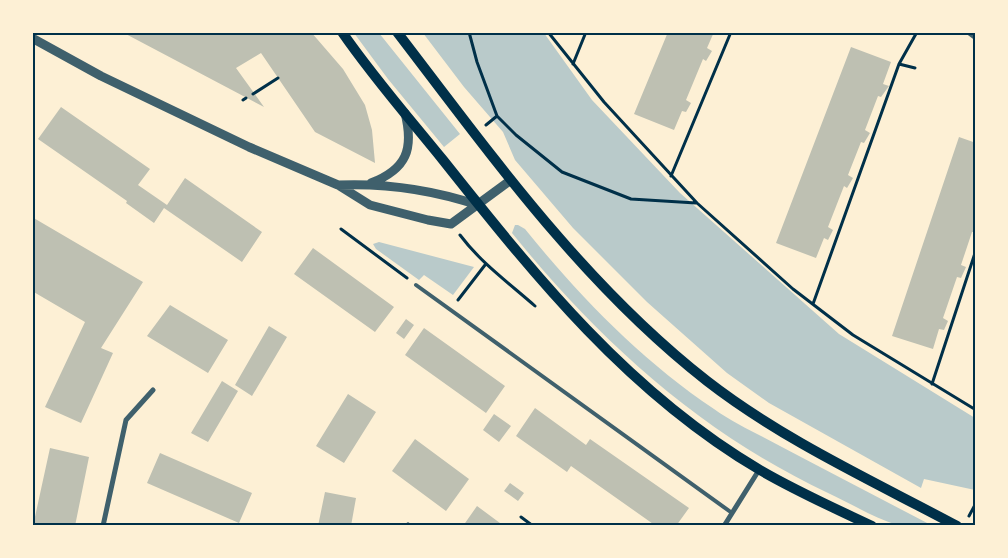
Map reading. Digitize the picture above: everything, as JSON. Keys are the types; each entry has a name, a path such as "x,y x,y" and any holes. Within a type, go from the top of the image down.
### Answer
{"main road":[{"path":"342,32 404,113 553,295 622,366 682,416 759,470 872,526"},
{"path":"397,32 511,180 589,272 639,323 709,382 796,440 957,526"}],"street":[{"path":"968,32 976,38"},
{"path":"32,38 101,76 249,147 338,186 370,205 451,224 511,180"},
{"path":"371,184 387,176 402,163 409,141 404,113"},
{"path":"338,186 371,184 446,194 478,205"},
{"path":"104,526 126,420 153,390"},
{"path":"724,526 759,470"}],"lane":[{"path":"416,284 732,513"}],"path":[{"path":"469,32 477,62 498,116 516,135 562,172 631,199 697,203"},
{"path":"548,32 604,102 697,203 813,304 853,335 976,410"},
{"path":"573,64 586,32"},
{"path":"671,176 731,32"},
{"path":"813,304 899,64 917,32"},
{"path":"899,64 915,68"},
{"path":"253,94 278,78"},
{"path":"485,126 498,116"},
{"path":"451,224 486,265 495,270 535,306"},
{"path":"342,229 416,284"},
{"path":"932,384 976,250"},
{"path":"451,310 486,265"},
{"path":"521,517 533,526"}],"shaded area":[{"path":"354,33 379,33 460,134 444,147 388,79"},
{"path":"423,33 544,33 592,100 680,193 839,334 975,418 975,490 924,479 921,488 769,403 727,373 647,302 573,228 515,160 503,132 464,87"},
{"path":"515,225 525,229 567,279 613,326 637,349 687,390 738,424 931,525 901,526 871,514 782,469 738,443 696,413 655,381 580,311 512,233"},
{"path":"379,242 474,267 453,295 424,275 419,280 376,249 373,244"}],"building":[{"path":"122,32 311,32 343,69 365,105 372,130 375,163 315,132 261,53 236,68 264,107"},
{"path":"668,32 714,32 707,48 712,51 706,61 703,59 686,100 691,103 686,112 682,111 674,130 634,114"},
{"path":"851,47 891,62 883,84 889,86 881,97 878,96 865,130 870,133 864,143 861,142 848,175 853,178 847,188 844,186 828,227 833,230 828,240 824,238 816,258 776,243"},
{"path":"61,107 150,169 138,185 167,205 185,178 262,232 242,262 164,208 154,223 126,203 127,201 38,139"},
{"path":"959,137 976,143 976,232 972,232 961,265 966,267 961,278 957,277 943,318 948,321 944,330 939,329 933,349 892,336"},
{"path":"32,217 143,282 101,348 113,353 81,423 45,407 85,322 32,291"},
{"path":"313,248 394,307 375,332 294,274"},
{"path":"170,305 228,340 208,373 147,336"},
{"path":"406,319 414,325 404,339 396,333"},
{"path":"269,326 287,337 252,396 235,385"},
{"path":"424,328 505,386 486,413 405,355"},
{"path":"222,381 238,391 208,442 191,433"},
{"path":"348,394 376,412 344,463 316,446"},
{"path":"535,408 586,445 590,439 689,508 676,526 656,526 571,466 567,472 516,436"},
{"path":"494,414 511,426 499,442 483,430"},
{"path":"415,439 469,479 446,511 392,471"},
{"path":"50,448 89,457 75,526 33,526"},
{"path":"160,453 252,493 239,523 147,483"},
{"path":"510,483 524,493 518,501 504,491"},
{"path":"325,492 356,498 351,526 318,526"},
{"path":"477,506 504,526 463,526"}]}
